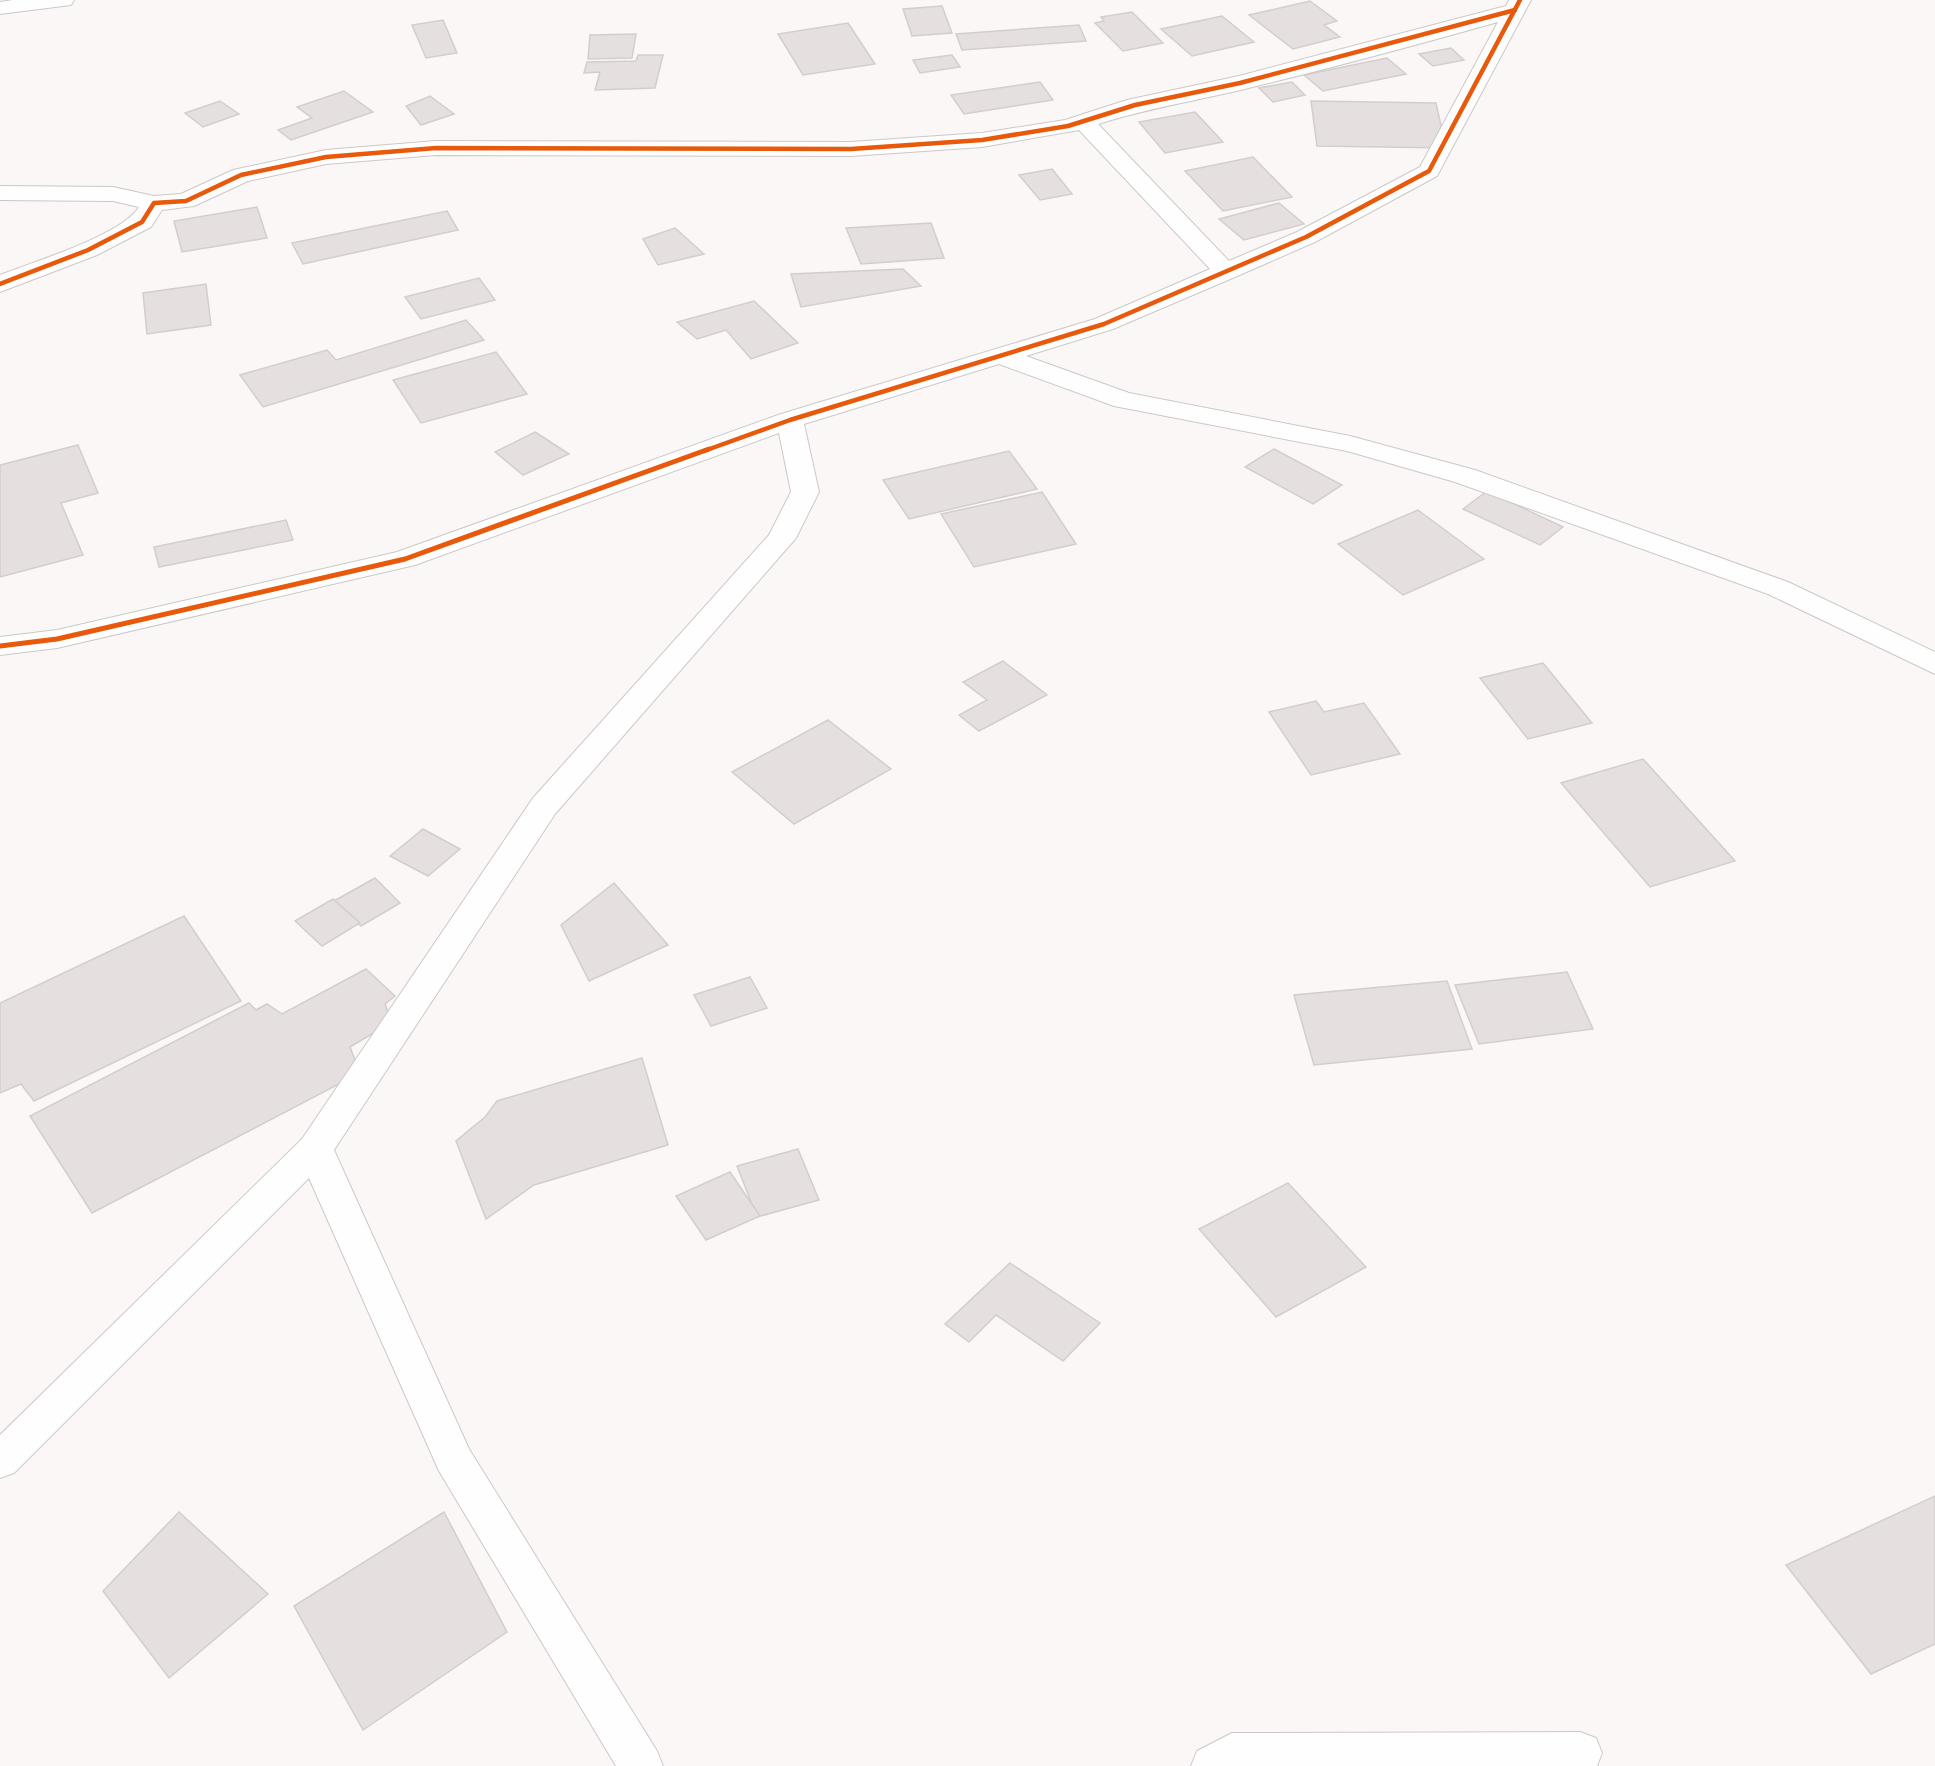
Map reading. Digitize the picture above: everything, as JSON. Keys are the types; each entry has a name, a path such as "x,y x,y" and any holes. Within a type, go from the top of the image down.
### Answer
{"street":[{"path":"0,8 63,0"},
{"path":"0,193 113,194 154,203 186,201 241,175 326,157 436,148 850,148 982,140 1083,121 1135,105 1240,83 1394,44 1517,5"},
{"path":"0,646 57,639 405,559 790,420 1104,324 1306,237 1429,171 1517,5"},
{"path":"1083,121 1226,272"},
{"path":"0,284 88,250 142,222 154,203"},
{"path":"1001,356 1124,400 1350,444 1465,476 1778,588 1935,664"},
{"path":"0,1461 315,1149 544,806 782,538 805,492 790,420"},
{"path":"315,1149 453,1459 641,1766"},
{"path":"1213,1766 1232,1754 1580,1753"}],"building":[{"path":"1310,1 1337,21 1324,25 1340,37 1293,49 1249,15"},
{"path":"942,6 952,33 912,36 903,9"},
{"path":"1132,12 1163,43 1123,51 1095,23 1104,21 1101,17"},
{"path":"1222,16 1254,42 1192,56 1161,29"},
{"path":"443,20 457,53 426,58 412,25"},
{"path":"848,23 875,64 803,75 778,34"},
{"path":"1079,25 1086,41 962,50 956,34"},
{"path":"636,34 632,58 588,59 590,35"},
{"path":"1451,48 1464,60 1433,66 1419,54"},
{"path":"638,55 663,55 655,88 595,90 600,72 584,73 587,62 636,61"},
{"path":"952,55 960,67 920,73 913,60"},
{"path":"1387,58 1406,74 1323,91 1304,75"},
{"path":"1040,82 1053,100 964,114 951,95"},
{"path":"1292,82 1305,95 1273,102 1259,88"},
{"path":"344,91 373,112 291,140 278,130 312,118 297,107"},
{"path":"430,96 454,114 421,125 406,106"},
{"path":"220,101 239,114 203,127 185,113"},
{"path":"1311,101 1436,103 1446,148 1317,146"},
{"path":"1195,112 1223,142 1165,153 1139,122"},
{"path":"1253,157 1292,197 1223,211 1185,171"},
{"path":"1052,169 1072,194 1040,200 1019,175"},
{"path":"1279,203 1304,224 1244,240 1219,219"},
{"path":"257,207 267,238 182,252 174,221"},
{"path":"447,211 458,230 303,264 292,243"},
{"path":"931,223 944,258 861,264 846,228"},
{"path":"675,228 704,254 658,265 643,239"},
{"path":"903,269 921,286 801,307 791,274"},
{"path":"479,278 495,300 421,319 405,297"},
{"path":"206,284 211,325 147,334 143,293"},
{"path":"754,301 798,343 751,359 726,330 697,339 677,322"},
{"path":"466,320 484,340 263,407 240,375 327,350 336,360"},
{"path":"496,352 527,394 421,423 393,380"},
{"path":"535,432 569,454 523,475 495,452"},
{"path":"78,445 98,493 61,503 83,555 0,577 0,465"},
{"path":"1274,449 1342,485 1313,504 1245,467"},
{"path":"1009,451 1037,489 909,519 883,480"},
{"path":"1487,491 1563,527 1540,545 1463,509"},
{"path":"1042,492 1076,544 974,567 941,514"},
{"path":"1418,510 1484,559 1403,595 1338,544"},
{"path":"286,520 293,540 159,567 154,547"},
{"path":"1003,661 1047,695 979,731 959,715 987,700 963,682"},
{"path":"1543,663 1592,723 1528,739 1480,678"},
{"path":"1316,701 1324,712 1364,703 1400,754 1311,775 1269,712"},
{"path":"828,720 891,769 794,824 732,772"},
{"path":"1643,759 1735,861 1650,887 1561,783"},
{"path":"423,829 460,849 428,876 390,856"},
{"path":"375,878 400,903 361,926 334,901"},
{"path":"614,883 668,945 589,981 561,925"},
{"path":"333,899 360,923 322,946 295,921"},
{"path":"184,916 241,1001 34,1101 21,1084 0,1093 0,1003"},
{"path":"366,969 395,996 385,1004 392,1022 350,1047 360,1073 92,1213 30,1116 249,1003 256,1010 267,1004 282,1014"},
{"path":"1567,972 1593,1029 1479,1044 1455,985"},
{"path":"750,977 767,1008 711,1026 694,995"},
{"path":"1447,981 1472,1049 1314,1065 1294,995"},
{"path":"642,1058 668,1145 534,1185 486,1219 456,1141 485,1117 497,1101"},
{"path":"798,1149 819,1200 757,1217 737,1166"},
{"path":"730,1172 760,1216 706,1240 676,1196"},
{"path":"1288,1183 1366,1267 1276,1317 1199,1229"},
{"path":"1010,1263 1100,1323 1063,1361 996,1315 969,1342 945,1324"},
{"path":"1935,1496 1935,1644 1871,1674 1786,1565"},
{"path":"179,1512 268,1594 169,1678 103,1591"},
{"path":"444,1512 507,1632 363,1730 294,1606"}],"cycle path":[{"path":"0,646 57,639 405,559 790,420 1104,324 1306,237 1429,171 1520,0"},
{"path":"0,284 88,250 142,222 154,203 186,201 241,175 326,157 436,148 851,149 982,140 1068,126 1135,105 1240,83 1394,44 1515,10"}]}
